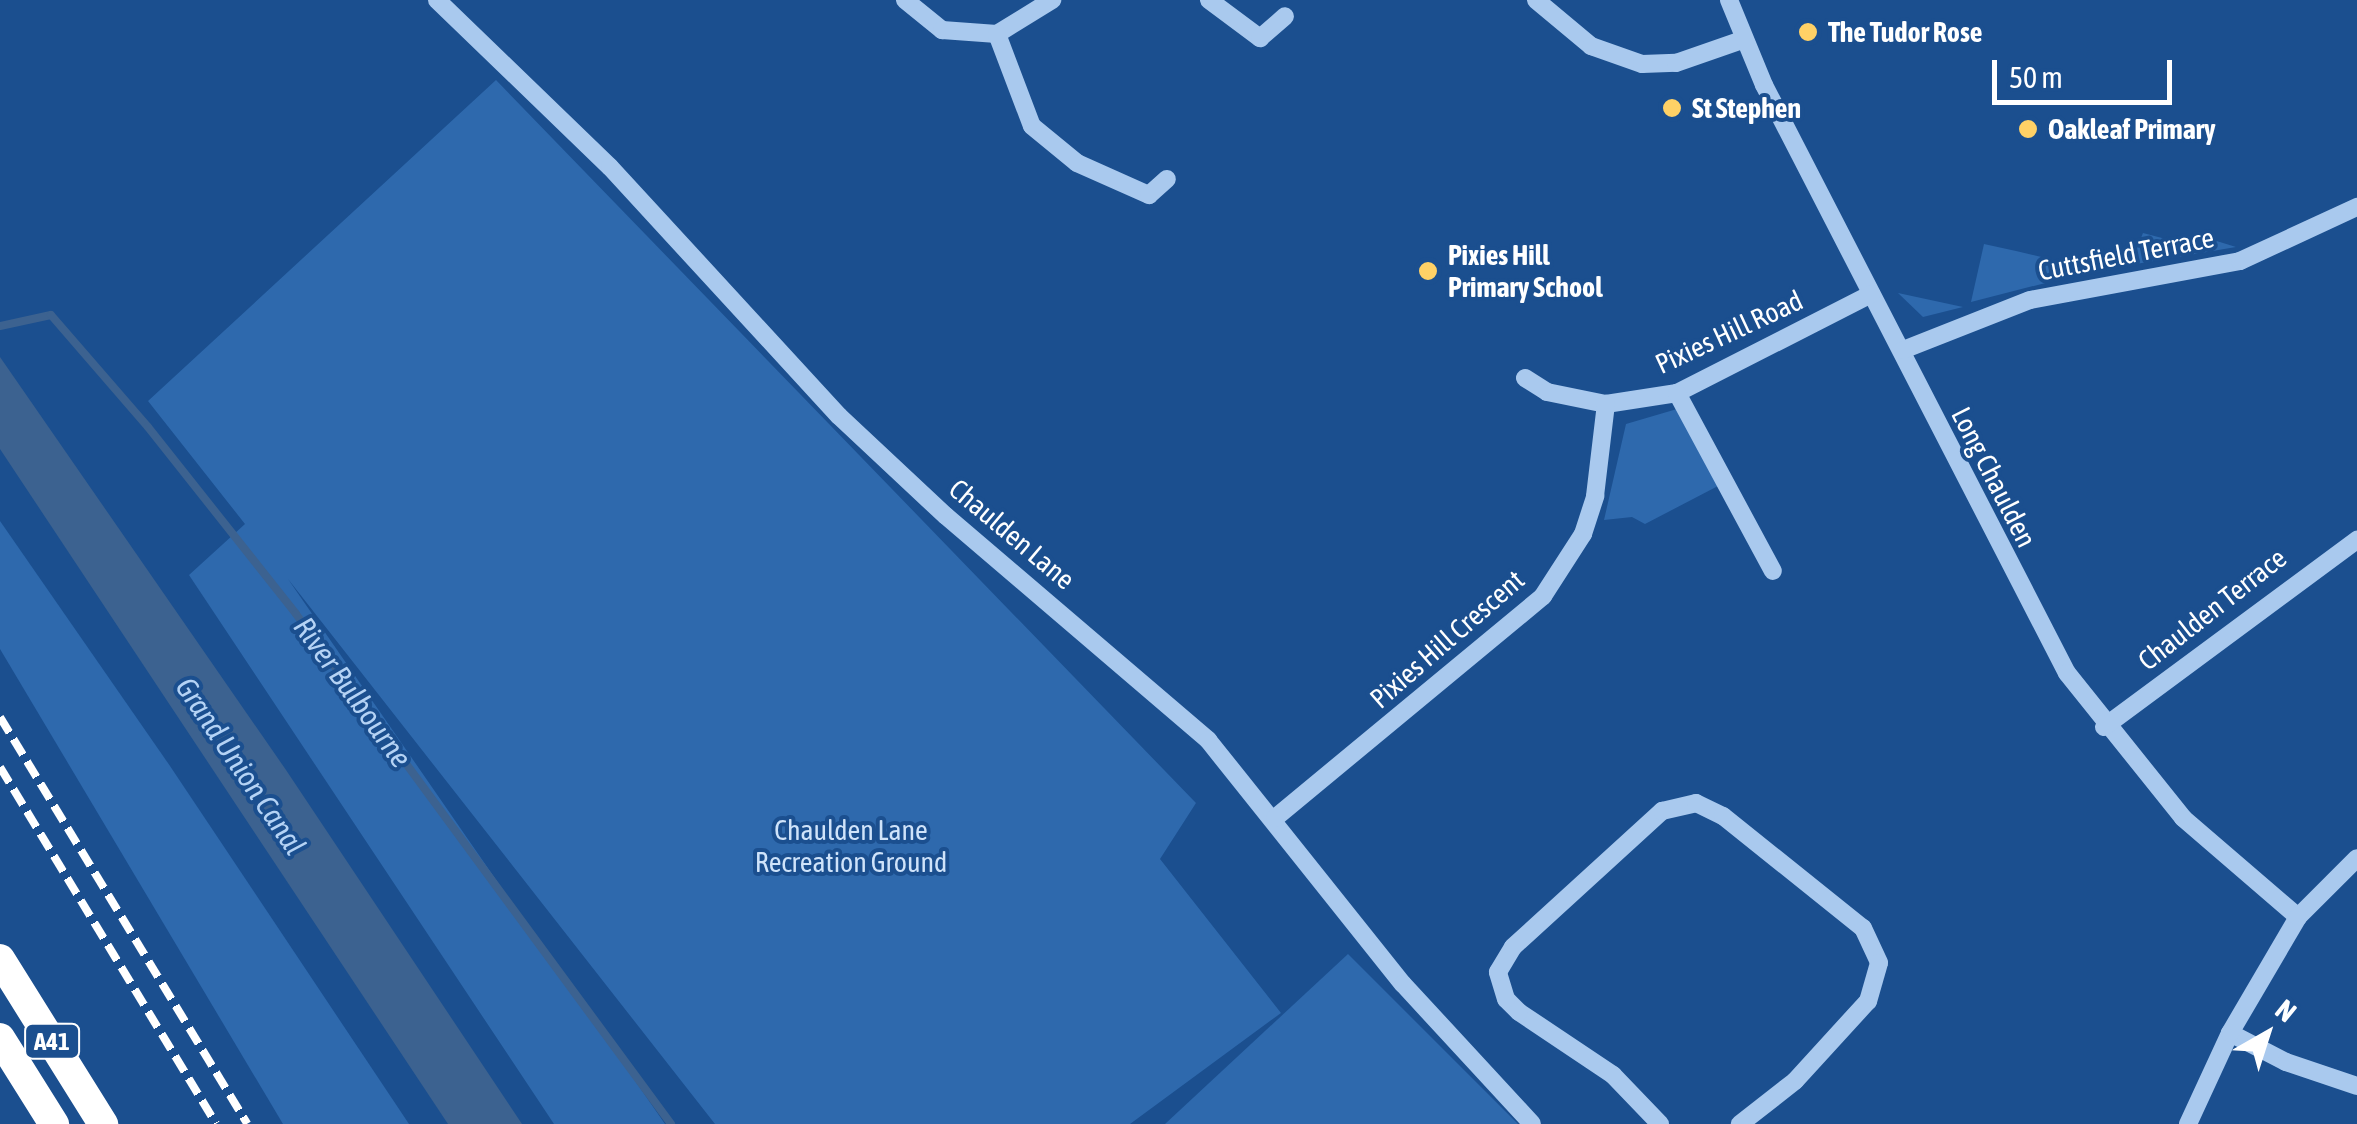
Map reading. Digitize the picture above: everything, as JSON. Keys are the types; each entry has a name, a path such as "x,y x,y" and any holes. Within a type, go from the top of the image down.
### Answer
{"highway":[{"name":"A41","path":"0,959 103,1124"},
{"name":"A41","path":"0,1038 54,1124"}],"street":[{"name":"Chaulden Lane","path":"438,0 610,167 839,416 946,516 1208,740 1275,818 1404,984 1532,1124"},
{"path":"905,0 942,30 997,34 1052,0"},
{"path":"1208,0 1260,38 1285,16"},
{"path":"1536,0 1591,46 1642,64 1676,62 1742,40"},
{"name":"Long Chaulden","path":"1730,0 1742,40 1903,350 2014,578 2104,727 2182,818 2298,917"},
{"path":"997,34 1032,126 1077,163 1149,194 1167,180"},
{"name":"Cuttsfield Terrace","path":"1903,350 2030,300 2240,261 2357,208"},
{"name":"Pixies Hill Road","path":"1606,404 1677,393 1871,294"},
{"path":"1525,378 1567,399 1606,404"},
{"path":"1677,393 1773,571"},
{"name":"Pixies Hill Crescent","path":"1275,818 1543,596 1591,509 1606,404"},
{"name":"Chaulden Terrace","path":"2104,727 2357,540"},
{"path":"1660,1124 1613,1075 1519,1012 1506,999 1498,972 1513,948 1662,811 1696,803 1723,816 1863,928 1880,963 1868,1001 1796,1081 1740,1124"},
{"path":"2188,1124 2230,1033 2298,917 2357,858"},
{"path":"2230,1033 2286,1062 2357,1086"}],"green space":[{"name":"Chaulden Lane Recreation Ground","path":"496,80 1196,803 1160,859 1281,1013 1130,1124 715,1124 288,579 665,1124 554,1124 189,575 245,524 148,401"},
{"path":"2143,233 2181,243 2194,234 2236,247 2130,265"},
{"path":"1984,244 2016,251 2096,270 1971,302"},
{"path":"1898,293 1963,307 1923,317"},
{"path":"1677,409 1718,486 1645,524 1632,517 1604,520 1626,424"},
{"path":"0,521 170,766 409,1124 283,1124 0,649"},
{"path":"1348,954 1518,1124 1165,1124"}],"water":[{"name":"Grand Union Canal","path":"0,357 286,770 522,1124 448,1124 0,449"}],"waterway":[{"name":"River Bulbourne","path":"0,326 51,315 148,427 296,614 671,1124"}],"railway":[{"path":"0,717 247,1124"},
{"path":"0,767 216,1124"}],"place":[{"name":"The Tudor Rose","path":"1808,32"},
{"name":"St Stephen","path":"1672,108"},
{"name":"Oakleaf Primary","path":"2028,129"},
{"name":"Pixies Hill Primary School","path":"1428,271"}]}
